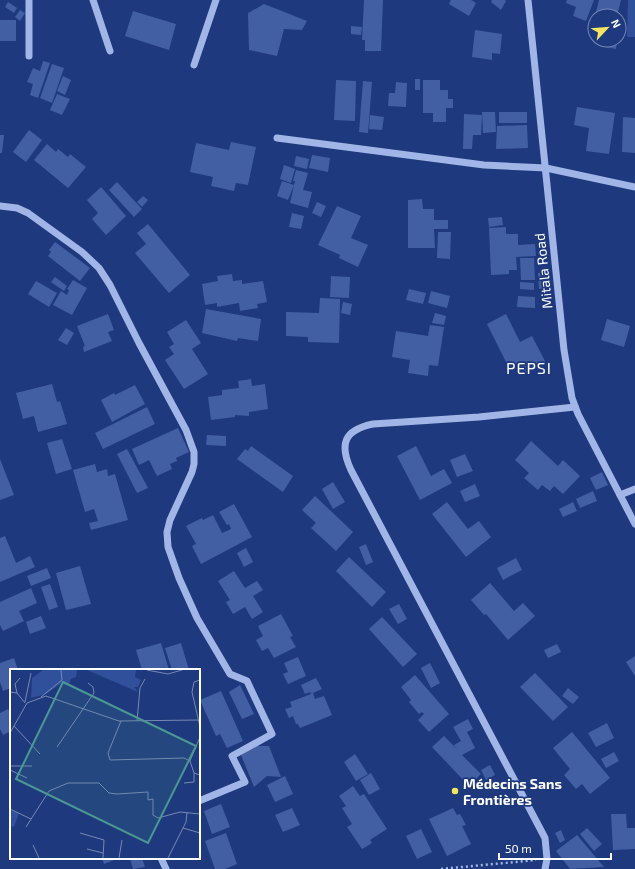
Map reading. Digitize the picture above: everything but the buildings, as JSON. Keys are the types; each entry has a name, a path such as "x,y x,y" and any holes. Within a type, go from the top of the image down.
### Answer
{"street":[{"path":"29,0 29,56"},
{"path":"93,0 110,50"},
{"path":"194,65 216,0"},
{"name":"Mitala Road","path":"528,0 564,350 575,407 635,524"},
{"path":"277,138 484,165 546,168 635,187"},
{"path":"0,206 18,208 28,213 82,252 100,268 186,430 194,452 192,472 170,520 167,532 168,547 179,578 197,618 230,674 247,681 272,734 232,756 245,782 200,801"},
{"path":"545,869 546,838 351,470 344,450 346,440 351,432 360,426 479,417 575,407"},
{"path":"620,495 635,489"},
{"path":"161,859 166,869"}],"path":[{"path":"441,869 546,859"}],"shaded area":[{"path":"628,0 635,0 635,37 627,37"}],"place":[{"name":"Médecins Sans Frontières","path":"455,791"}],"district":[{"name":"PEPSI","path":"529,367"}]}
